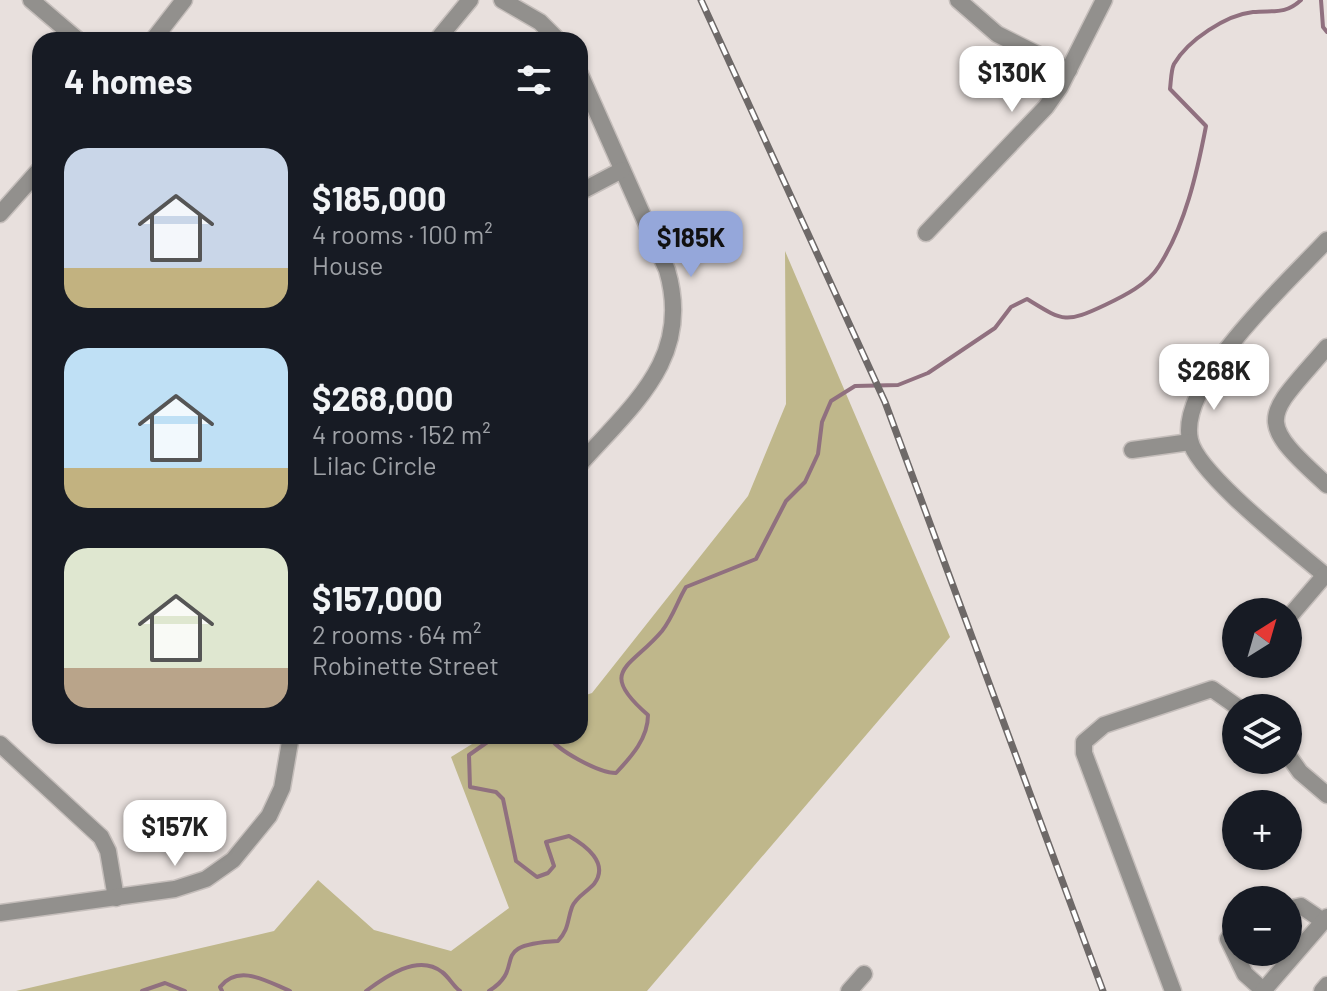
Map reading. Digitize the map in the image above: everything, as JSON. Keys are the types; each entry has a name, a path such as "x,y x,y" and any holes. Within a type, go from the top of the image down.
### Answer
{"street":[{"path":"31,0 69,32"},
{"path":"159,32 184,0"},
{"path":"444,32 470,0"},
{"path":"502,0 540,22 550,32"},
{"path":"958,0 997,34 1069,70"},
{"path":"926,233 1046,107 1069,70 1104,0"},
{"path":"588,92 667,270 674,293 675,317 666,360 653,381 588,455"},
{"path":"588,188 622,170"},
{"path":"0,214 32,178"},
{"path":"1302,603 1326,576 1214,477 1190,442 1190,426 1203,381 1327,240"},
{"path":"1327,347 1279,405 1275,428 1286,448 1327,485"},
{"path":"1132,450 1190,442"},
{"path":"1173,991 1084,753 1084,742 1104,725 1212,689 1222,696"},
{"path":"0,744 101,837 108,851 116,898"},
{"path":"0,913 192,885 233,860 269,816 282,788 290,744"},
{"path":"1302,774 1327,795"},
{"path":"1240,966 1263,991 1325,919 1302,907"},
{"path":"849,991 864,974"},
{"path":"1322,991 1327,985"}],"shaded area":[{"path":"785,251 950,637 647,991 16,991 274,931 318,880 374,930 451,951 509,908 451,757 472,744 588,744 588,694 748,496 786,404"}],"waterway":[{"path":"556,744 589,765 609,772 616,773 628,760 642,739 648,715 624,688 621,678 624,670 662,631 686,587 756,559 786,501 805,482 818,454 822,422 831,401 855,386 898,385 928,373 995,328 1011,307 1027,299 1057,316 1072,317 1120,298 1149,278 1168,250 1183,217 1206,126 1170,89 1174,64 1188,46 1220,23 1242,14 1284,10 1301,0"},
{"path":"1321,0 1323,27 1327,32"},
{"path":"485,744 469,755 470,787 496,792 503,799 516,861 537,877 548,873 554,866 546,842 569,836 594,856 599,869 594,884 574,903 562,937 558,941 535,943 514,952 506,973 489,991"},
{"path":"366,991 402,969 423,965 442,972 460,991"},
{"path":"222,991 220,987 228,980 245,975 290,991"},
{"path":"142,991 165,983 185,991"}],"railway":[{"path":"701,0 885,402 1103,991"}]}
